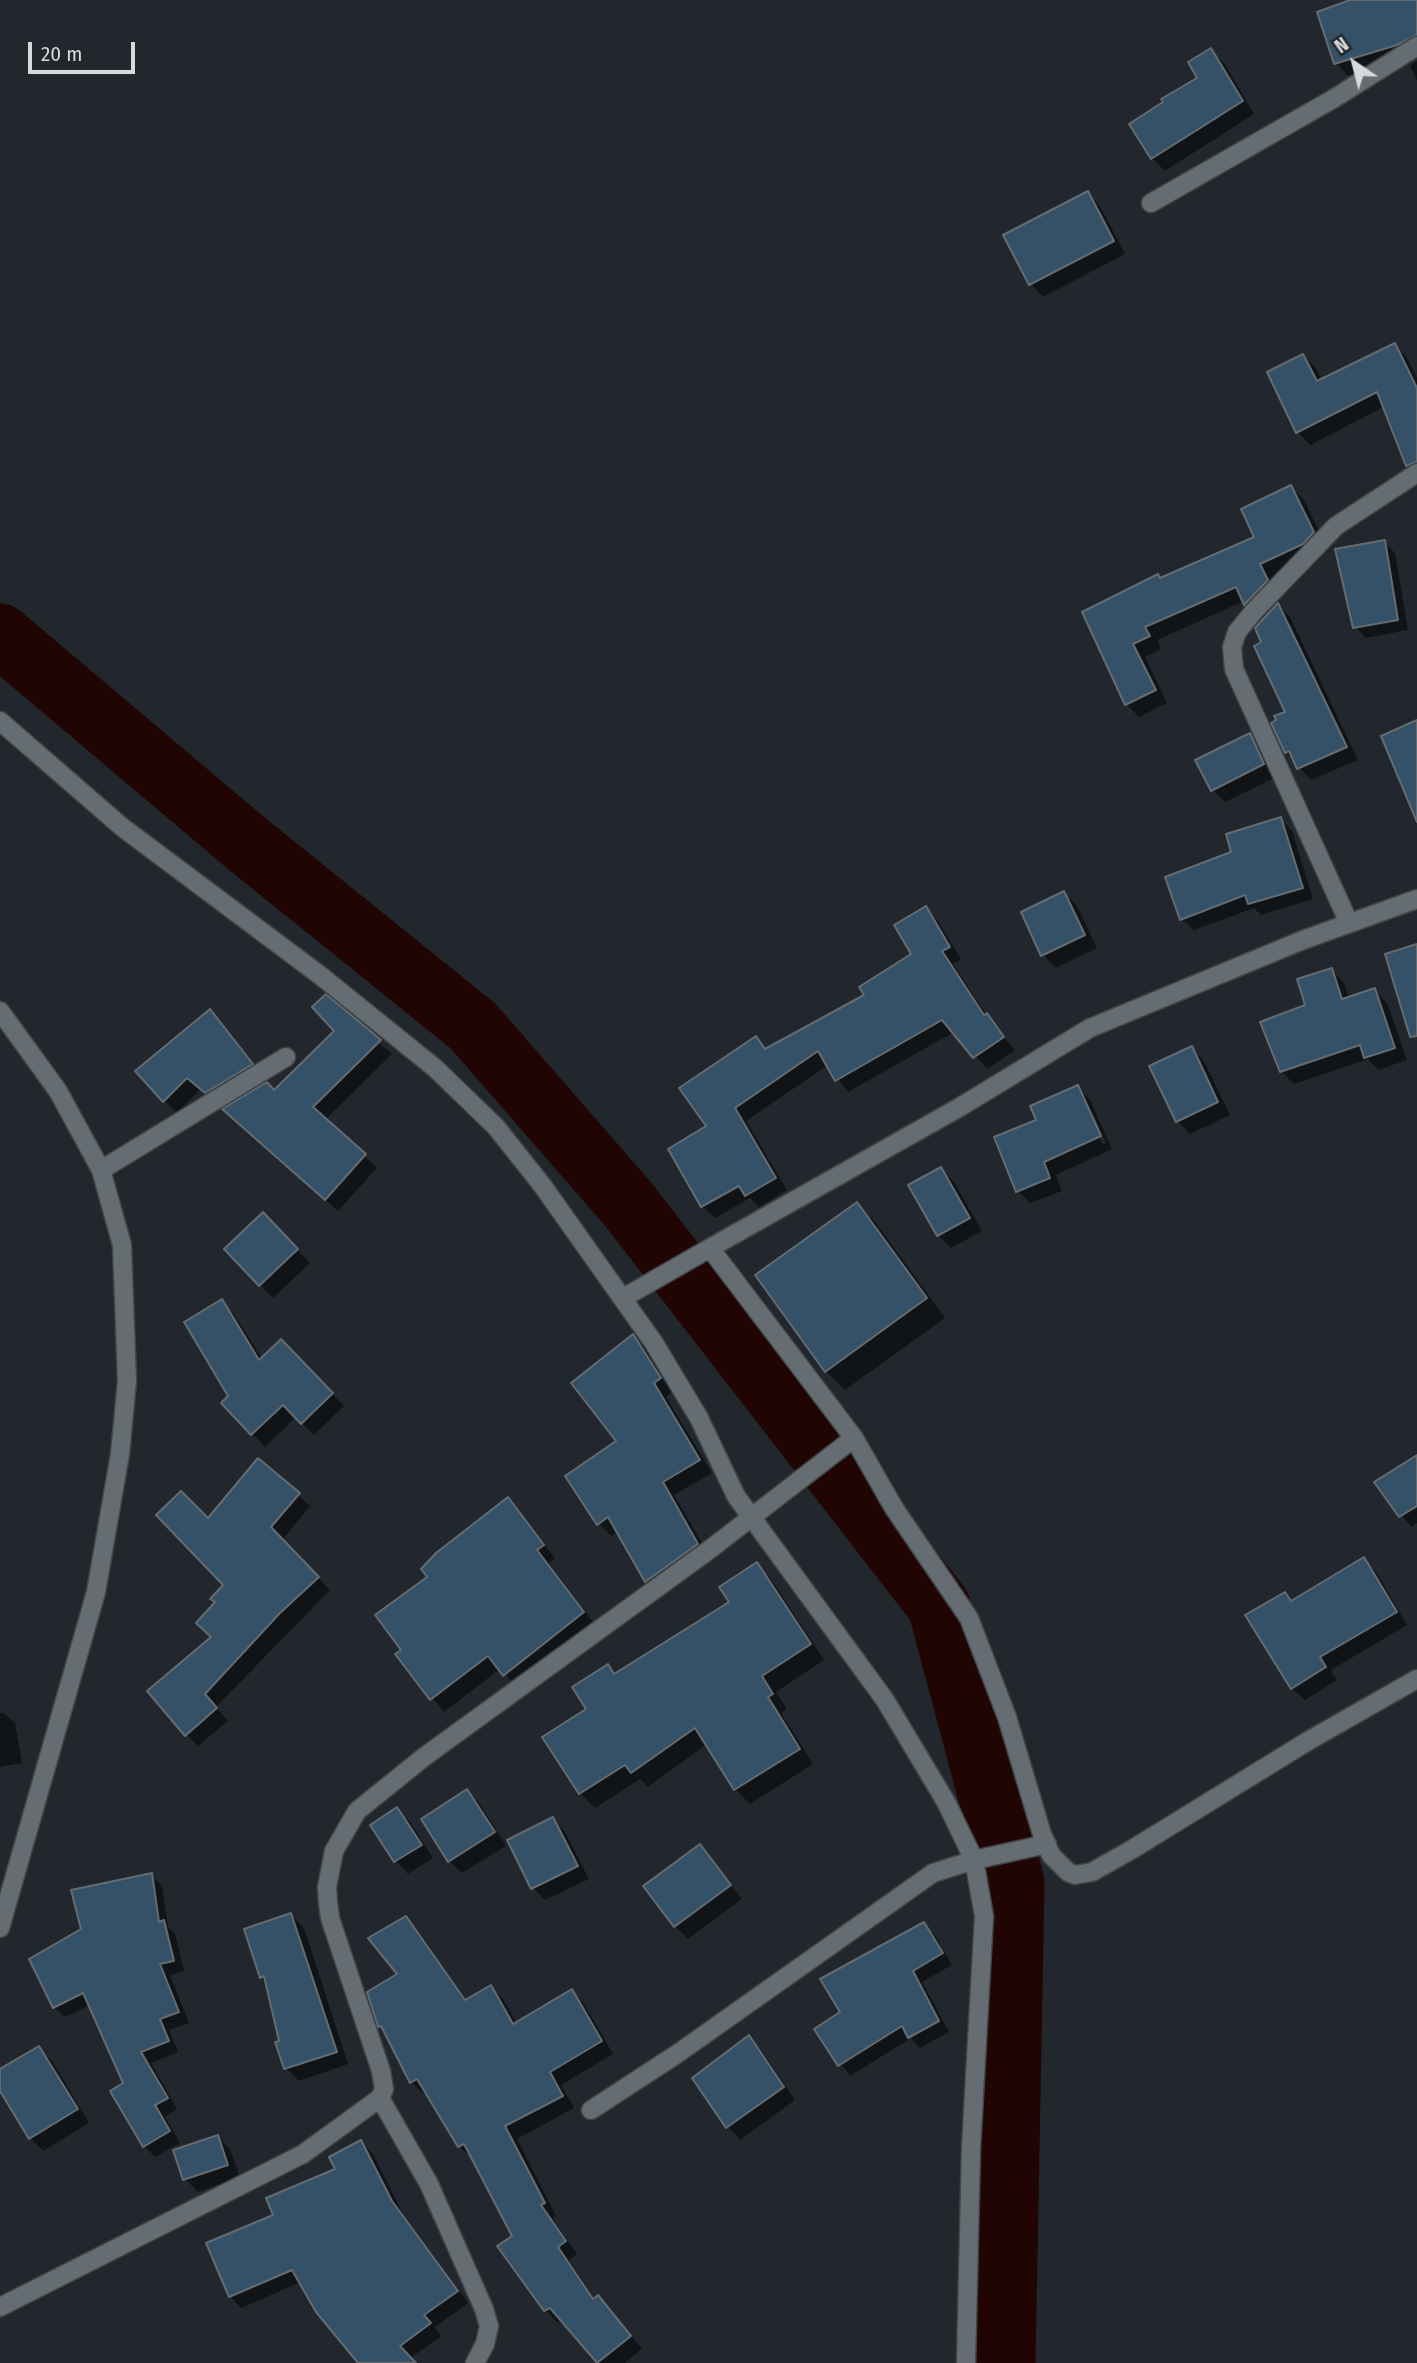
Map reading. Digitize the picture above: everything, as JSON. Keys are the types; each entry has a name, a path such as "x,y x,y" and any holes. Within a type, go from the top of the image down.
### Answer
{"street":[{"path":"1151,203 1333,99 1417,46"},
{"path":"1349,923 1234,669 1232,647 1237,632 1254,611 1336,526 1417,473"},
{"path":"0,721 122,827 321,976 435,1068 496,1127 627,1295 673,1372 749,1517 885,1700 981,1858 984,1916 971,2148 966,2363"},
{"path":"627,1295 960,1107 1090,1028 1349,923 1417,899"},
{"path":"0,1011 58,1091 101,1170 122,1245 127,1381 120,1454 96,1592 0,1928"},
{"path":"101,1170 286,1057"},
{"path":"710,1248 854,1438 894,1508 969,1618 1007,1717 1046,1844 1051,1855 1068,1872 1075,1875 1092,1872 1417,1679"},
{"path":"0,2307 65,2271 303,2154 380,2098 384,2089 381,2071 330,1918 328,1903 327,1886 334,1851 357,1811 424,1757 709,1550 854,1438"},
{"path":"591,2110 677,2054 933,1873 981,1858 1046,1844"},
{"path":"380,2098 429,2184 484,2309 489,2326 485,2344 475,2363"}],"building":[{"path":"1350,0 1417,0 1417,35 1397,45 1334,64 1317,12"},
{"path":"1211,48 1243,101 1151,159 1129,124 1163,102 1161,99 1197,78 1188,62"},
{"path":"1088,191 1114,241 1029,285 1003,235"},
{"path":"1395,343 1417,388 1417,462 1406,466 1377,392 1296,433 1267,372 1303,354 1317,381"},
{"path":"1291,485 1314,532 1303,544 1260,564 1268,580 1244,605 1236,587 1145,627 1150,636 1133,644 1156,690 1125,705 1082,612 1158,574 1160,578 1254,537 1241,509"},
{"path":"1385,540 1398,620 1353,628 1335,549"},
{"path":"1278,603 1347,747 1297,769 1289,751 1285,753 1271,723 1276,720 1274,716 1285,712 1254,646 1261,642 1255,628"},
{"path":"1417,720 1417,822 1381,736"},
{"path":"1250,733 1264,764 1211,791 1195,760"},
{"path":"1281,817 1303,888 1248,904 1245,895 1180,920 1165,877 1231,852 1226,834"},
{"path":"1064,891 1085,935 1041,956 1021,912"},
{"path":"926,906 950,947 942,951 984,1015 987,1013 1004,1037 973,1058 942,1020 835,1081 818,1051 735,1108 776,1178 745,1196 739,1186 701,1207 668,1149 706,1126 679,1088 756,1036 765,1049 864,995 859,987 911,954 894,925"},
{"path":"1417,944 1417,1036 1410,1037 1385,954"},
{"path":"1332,968 1342,999 1375,988 1395,1048 1364,1058 1360,1045 1280,1072 1260,1022 1305,1005 1297,979"},
{"path":"326,994 381,1040 313,1107 366,1154 325,1200 222,1109 267,1082 274,1090 334,1031 312,1007"},
{"path":"210,1009 253,1064 205,1093 187,1078 163,1102 135,1071"},
{"path":"1192,1046 1218,1102 1176,1122 1149,1066"},
{"path":"1078,1085 1101,1136 1044,1162 1050,1178 1016,1192 994,1137 1036,1120 1030,1106"},
{"path":"941,1167 970,1218 937,1236 908,1185"},
{"path":"857,1202 927,1298 825,1372 755,1275"},
{"path":"263,1212 298,1249 259,1286 224,1249"},
{"path":"222,1299 259,1360 281,1339 333,1393 301,1424 283,1405 251,1435 221,1403 228,1396 184,1322"},
{"path":"633,1334 661,1378 654,1383 700,1460 663,1482 698,1544 645,1582 608,1517 597,1525 565,1476 616,1441 571,1383"},
{"path":"1417,1455 1417,1506 1399,1517 1374,1482"},
{"path":"258,1458 300,1493 271,1527 319,1577 280,1613 205,1694 217,1708 185,1736 147,1691 211,1637 196,1623 215,1602 210,1599 223,1585 156,1515 181,1491 208,1518"},
{"path":"508,1497 544,1545 537,1550 584,1612 503,1676 488,1656 430,1700 395,1654 401,1650 375,1615 427,1577 421,1569 436,1553"},
{"path":"1364,1557 1397,1612 1320,1657 1326,1667 1291,1689 1245,1615 1285,1592 1291,1601"},
{"path":"757,1562 811,1644 762,1676 773,1694 768,1697 800,1749 734,1790 695,1728 631,1773 625,1765 579,1794 542,1737 586,1709 572,1687 608,1664 614,1674 729,1602 719,1587"},
{"path":"467,1789 495,1832 448,1862 421,1819"},
{"path":"397,1807 422,1845 394,1862 370,1825"},
{"path":"553,1817 578,1866 531,1889 507,1840"},
{"path":"700,1844 731,1885 674,1927 643,1886"},
{"path":"152,1873 159,1922 164,1920 174,1961 160,1964 179,2012 160,2019 169,2041 141,2052 168,2098 155,2105 170,2131 143,2147 110,2091 123,2083 83,1993 53,2008 29,1959 81,1929 71,1890"},
{"path":"291,1913 337,2052 284,2069 275,2042 279,2041 264,1976 260,1978 244,1929"},
{"path":"406,1916 465,2000 491,1985 513,2024 572,1989 602,2041 550,2072 563,2096 505,2126 545,2203 541,2205 566,2241 558,2247 593,2299 598,2295 631,2336 597,2363 550,2308 544,2311 497,2246 512,2236 464,2144 458,2147 417,2079 410,2083 381,2026 378,2027 367,1992 397,1974 368,1938"},
{"path":"924,1922 943,1953 913,1971 939,2021 908,2038 902,2026 838,2066 814,2029 840,2012 820,1979"},
{"path":"749,2035 784,2087 726,2128 692,2078"},
{"path":"39,2046 78,2109 29,2139 0,2091 0,2069"},
{"path":"218,2135 228,2165 183,2180 173,2150"},
{"path":"361,2140 392,2201 458,2291 424,2315 431,2323 400,2346 416,2363 358,2363 316,2312 292,2270 229,2297 206,2243 273,2215 266,2198 335,2169 329,2157"}],"waterway":[{"path":"0,635 246,843 473,1026 628,1204 939,1606 1013,1883 1004,2363"}]}
